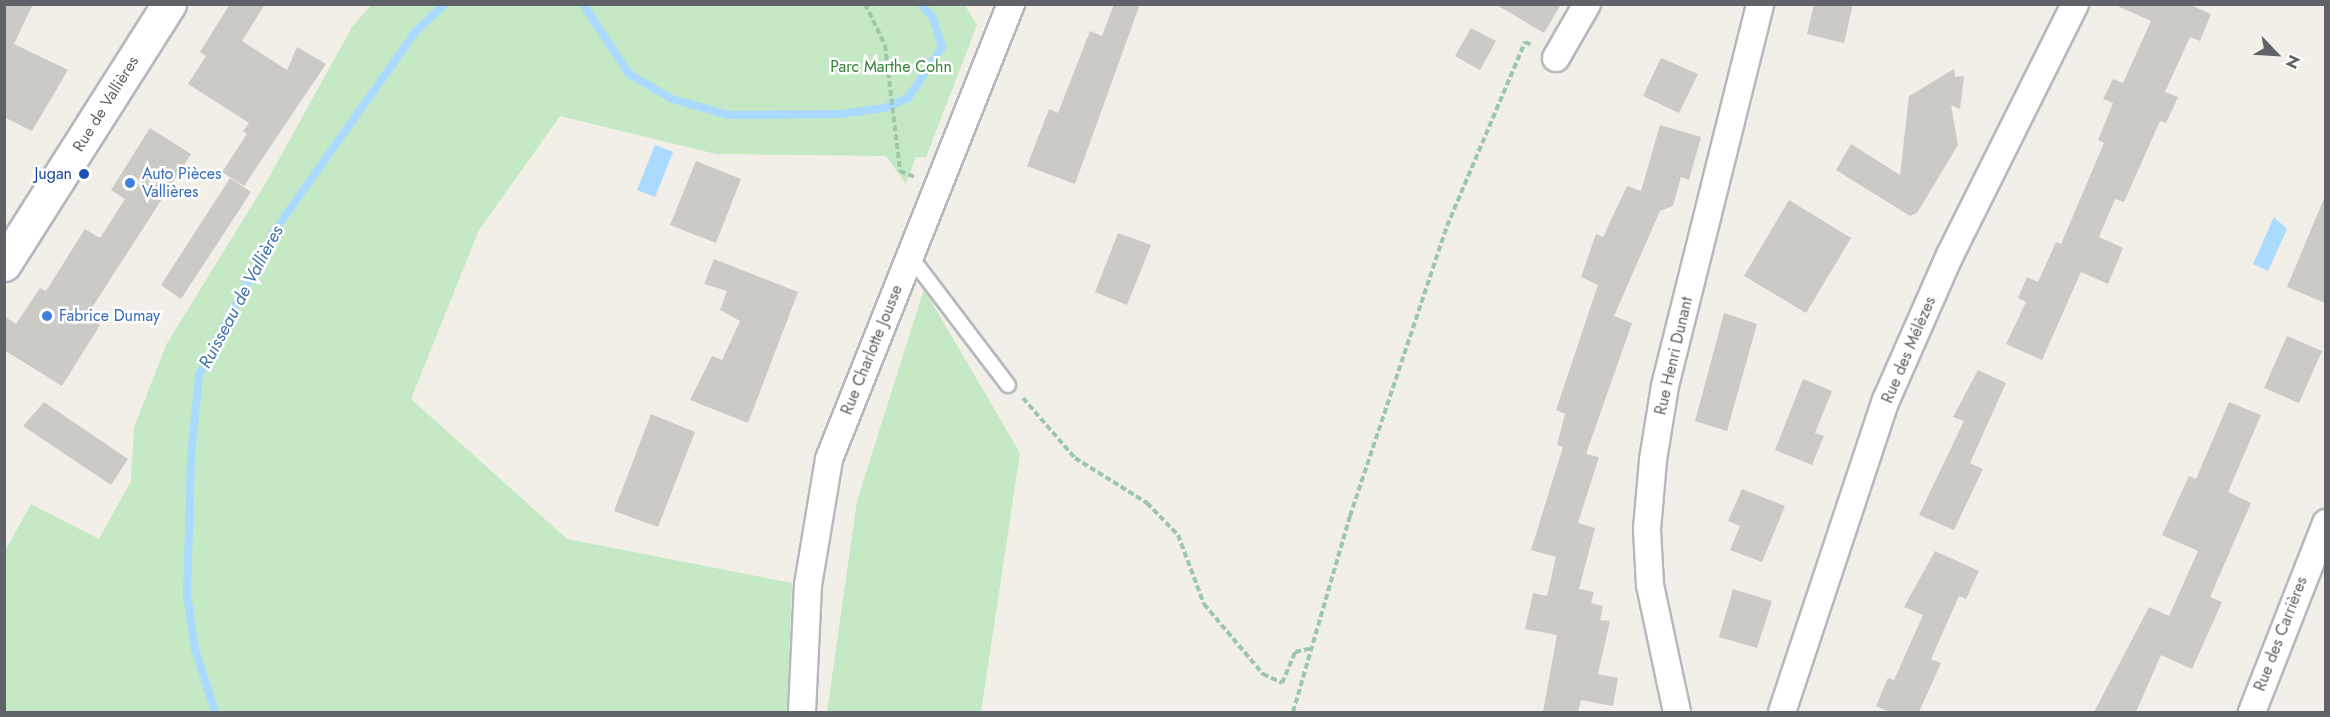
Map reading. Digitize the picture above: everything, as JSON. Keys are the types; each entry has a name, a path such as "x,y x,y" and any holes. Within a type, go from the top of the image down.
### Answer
{"main road":[{"name":"Rue de Vallières","path":"4,264 169,4"}],"street":[{"name":"Rue Charlotte Jousse","path":"802,712 808,585 829,459 1011,4"},
{"path":"1556,58 1587,4"},
{"name":"Rue Henri Dunant","path":"1677,712 1650,585 1647,529 1653,460 1665,386 1760,4"},
{"name":"Rue des Mélèzes","path":"1782,712 1886,400 1960,234 2074,4"},
{"name":"Rue des Carrières","path":"2252,712 2325,523"}],"lane":[{"path":"910,256 1008,385"}],"path":[{"path":"865,4 885,45 902,154"},
{"path":"1293,712 1447,226 1491,117 1525,42 1556,58"},
{"path":"1008,385 1041,415 1075,458 1147,503 1178,535 1204,604 1263,674 1282,683 1295,652 1312,648"}],"green space":[{"name":"Parc Marthe Cohn","path":"964,4 977,25 926,157 916,157 906,184 886,156 716,154 560,116 479,230 411,399 567,539 792,583 787,712 5,712 5,551 31,504 99,539 131,481 134,428 166,345 267,181 352,27 371,5"},
{"path":"924,289 1020,453 981,712 827,712 857,501"}],"water":[{"path":"655,145 673,152 655,197 637,190"},
{"path":"2274,217 2287,229 2268,271 2253,264"}],"building":[{"path":"4,4 33,4 14,44 68,70 32,131 4,117"},
{"path":"230,4 265,4 242,41 287,70 297,47 326,64 244,186 222,172 247,134 243,131 249,123 188,84 206,56 200,52"},
{"path":"1114,4 1140,4 1075,184 1027,166 1049,109 1058,113 1090,31 1102,36"},
{"path":"1495,4 1561,4 1544,33"},
{"path":"1814,4 1853,4 1844,43 1807,34"},
{"path":"2113,4 2188,4 2211,14 2200,41 2190,37 2165,92 2178,97 2166,123 2160,121 2124,202 2115,199 2099,237 2123,248 2108,284 2081,272 2042,360 2006,344 2026,302 2018,298 2027,277 2038,282 2056,242 2061,244 2104,143 2098,140 2113,103 2103,99 2113,79 2123,83 2151,21"},
{"path":"1471,28 1496,41 1480,70 1455,56"},
{"path":"1661,58 1698,74 1679,113 1643,96"},
{"path":"1954,69 1955,77 1964,76 1960,109 1951,105 1958,145 1917,213 1910,216 1836,170 1851,144 1900,175 1909,96"},
{"path":"1660,125 1701,137 1689,180 1681,177 1673,206 1660,211 1614,316 1632,323 1586,454 1599,457 1578,523 1595,528 1579,589 1594,592 1591,603 1603,606 1600,620 1610,621 1598,674 1618,678 1613,706 1581,700 1578,712 1543,712 1557,635 1525,629 1533,593 1547,596 1556,557 1531,550 1563,447 1557,445 1565,414 1556,410 1598,285 1581,277 1596,234 1603,237 1627,186 1641,191"},
{"path":"150,128 191,154 86,317 100,325 62,386 4,350 4,316 16,324 40,288 46,291 85,229 100,238 125,199 111,190"},
{"path":"696,161 741,179 716,243 670,225"},
{"path":"230,178 251,192 181,299 161,285"},
{"path":"2325,196 2325,303 2287,287"},
{"path":"1789,200 1851,238 1806,313 1744,276"},
{"path":"1118,233 1151,245 1127,305 1095,292"},
{"path":"714,259 798,292 748,423 690,400 712,356 722,360 740,321 720,310 727,291 704,284"},
{"path":"1724,313 1757,324 1727,431 1695,421"},
{"path":"2287,336 2322,351 2299,403 2264,388"},
{"path":"1978,370 2006,383 1970,463 1983,469 1954,530 1919,515 1964,421 1953,417"},
{"path":"1803,379 1832,391 1815,433 1824,436 1812,465 1775,450"},
{"path":"44,402 128,459 111,485 23,426"},
{"path":"2229,402 2261,415 2228,492 2251,503 2210,597 2222,602 2192,669 2161,655 2136,712 2094,712 2149,607 2169,616 2198,551 2162,535 2189,476 2196,479"},
{"path":"651,414 695,432 658,527 614,511"},
{"path":"1742,489 1785,506 1762,562 1730,550 1740,526 1728,521"},
{"path":"1935,551 1979,571 1966,599 1959,596 1931,659 1941,663 1919,712 1890,712 1876,706 1888,678 1894,680 1923,615 1904,607"},
{"path":"1733,589 1772,601 1757,648 1719,637"}],"waterway":[{"name":"Ruisseau de Vallières","path":"215,712 195,649 187,595 191,457 199,375 273,233 416,31 445,4"},
{"name":"Ruisseau de Vallières","path":"583,4 629,74 672,99 728,115 841,114 884,108 908,98 942,47 933,18 921,4"}],"place":[{"name":"Jugan","path":"84,174"},
{"name":"Auto Pièces Vallières","path":"130,183"},
{"name":"Fabrice Dumay","path":"47,316"}]}
